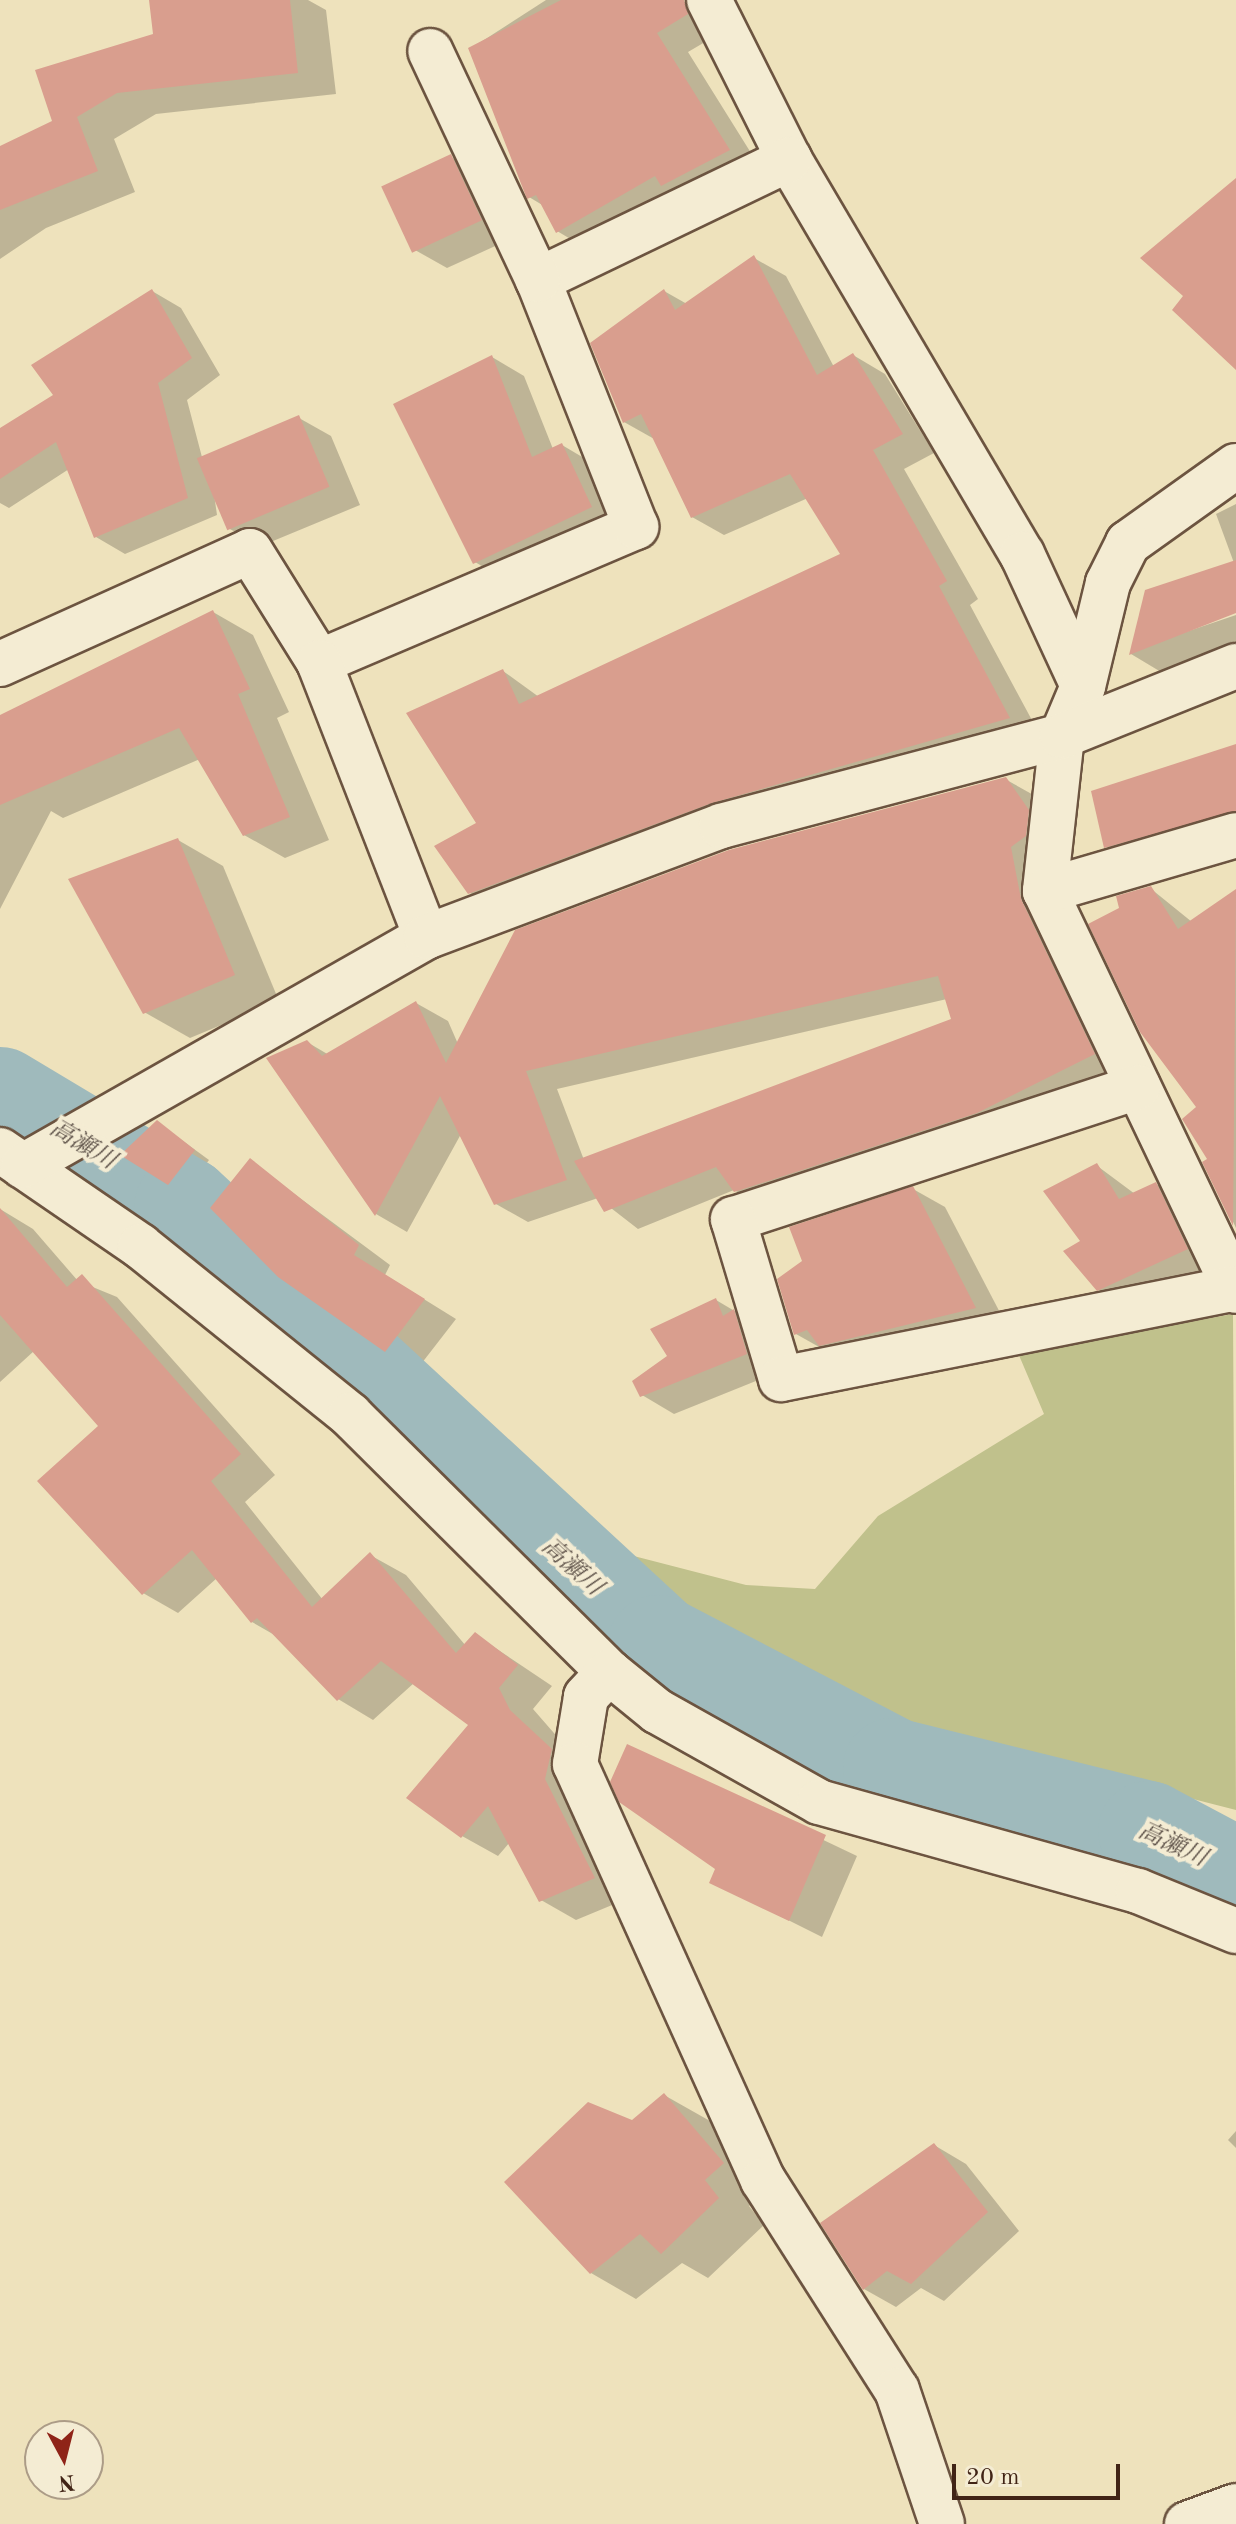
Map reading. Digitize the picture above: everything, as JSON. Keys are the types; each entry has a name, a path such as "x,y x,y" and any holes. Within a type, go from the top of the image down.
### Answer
{"street":[{"path":"709,0 789,159 1022,554 1083,686"},
{"path":"319,662 636,527 538,280 430,51"},
{"path":"538,280 789,159"},
{"path":"1138,1087 733,1219 781,1379 1235,1290 1045,891 1062,736 1083,686 1108,583 1128,543 1236,466"},
{"path":"0,664 250,551 319,662 426,937"},
{"path":"1236,666 1062,736 721,826 426,937 12,1158 140,1246 350,1415 609,1672 657,1711 819,1802 1138,1891 1236,1931"},
{"path":"1045,891 1236,835"},
{"path":"609,1672 586,1697 575,1764 763,2180 897,2390 942,2524"},
{"path":"1187,2524 1236,2506"}],"green space":[{"path":"1233,1314 1236,1810 1154,1789 1142,1818 894,1758 665,1638 608,1593 626,1554 746,1585 815,1589 878,1516 1044,1414 1018,1353"}],"building":[{"path":"149,0 290,0 298,73 117,93 77,117 98,171 0,210 0,146 52,121 35,70 153,34"},
{"path":"561,0 684,0 688,14 657,33 730,150 661,186 655,176 556,233 536,195 527,199 468,48"},
{"path":"451,154 482,220 412,253 381,187"},
{"path":"1236,178 1236,370 1172,310 1183,296 1140,258"},
{"path":"754,255 817,375 853,353 903,434 873,450 947,581 939,586 1010,718 712,803 468,894 434,846 476,823 406,713 503,669 519,704 840,554 790,474 691,518 641,414 623,423 590,343 664,289 675,310"},
{"path":"152,289 192,358 158,383 188,498 94,538 56,442 0,479 0,428 53,395 31,365"},
{"path":"492,355 532,457 562,443 592,507 473,564 393,404"},
{"path":"299,415 329,487 227,530 197,458"},
{"path":"1236,560 1236,613 1129,655 1145,590"},
{"path":"213,610 250,689 238,694 290,817 243,836 179,728 0,805 0,715"},
{"path":"1236,744 1236,811 1104,848 1091,791"},
{"path":"1006,777 1029,810 1026,836 1011,847 1021,899 1095,1054 977,1113 734,1192 716,1167 604,1212 574,1161 951,1019 938,976 526,1071 567,1180 494,1205 440,1096 375,1216 266,1058 307,1040 322,1056 416,1001 446,1063 515,930 729,850"},
{"path":"178,838 235,975 143,1014 68,879"},
{"path":"1151,886 1178,929 1236,889 1233,1226 1202,1162 1207,1159 1182,1119 1196,1107 1140,1032 1088,924 1119,908 1116,896"},
{"path":"157,1120 195,1150 168,1185 120,1155"},
{"path":"250,1158 359,1245 354,1255 425,1299 385,1352 278,1277 210,1208"},
{"path":"1097,1163 1119,1199 1156,1182 1188,1249 1097,1291 1063,1251 1080,1241 1043,1191"},
{"path":"913,1186 976,1308 819,1346 807,1330 794,1335 777,1279 802,1261 789,1227"},
{"path":"0,1208 67,1287 82,1274 241,1454 211,1481 312,1607 370,1552 456,1653 475,1632 518,1665 494,1694 499,1688 510,1710 552,1749 545,1779 595,1878 539,1902 488,1806 461,1838 406,1798 468,1725 381,1661 337,1701 257,1618 251,1623 192,1550 142,1595 37,1481 98,1426 0,1315"},
{"path":"716,1298 723,1316 734,1309 747,1354 640,1397 632,1381 667,1356 650,1329"},
{"path":"627,1744 826,1835 789,1921 709,1883 715,1869 619,1802 610,1782"},
{"path":"664,2093 724,2163 705,2180 719,2198 661,2254 640,2234 590,2274 504,2182 588,2102 632,2120"},
{"path":"934,2143 988,2212 911,2284 887,2271 863,2290 820,2223"}],"waterway":[{"name":"高瀬川","path":"0,1097 184,1207 658,1645 893,1768 1148,1831 1236,1878"}]}
